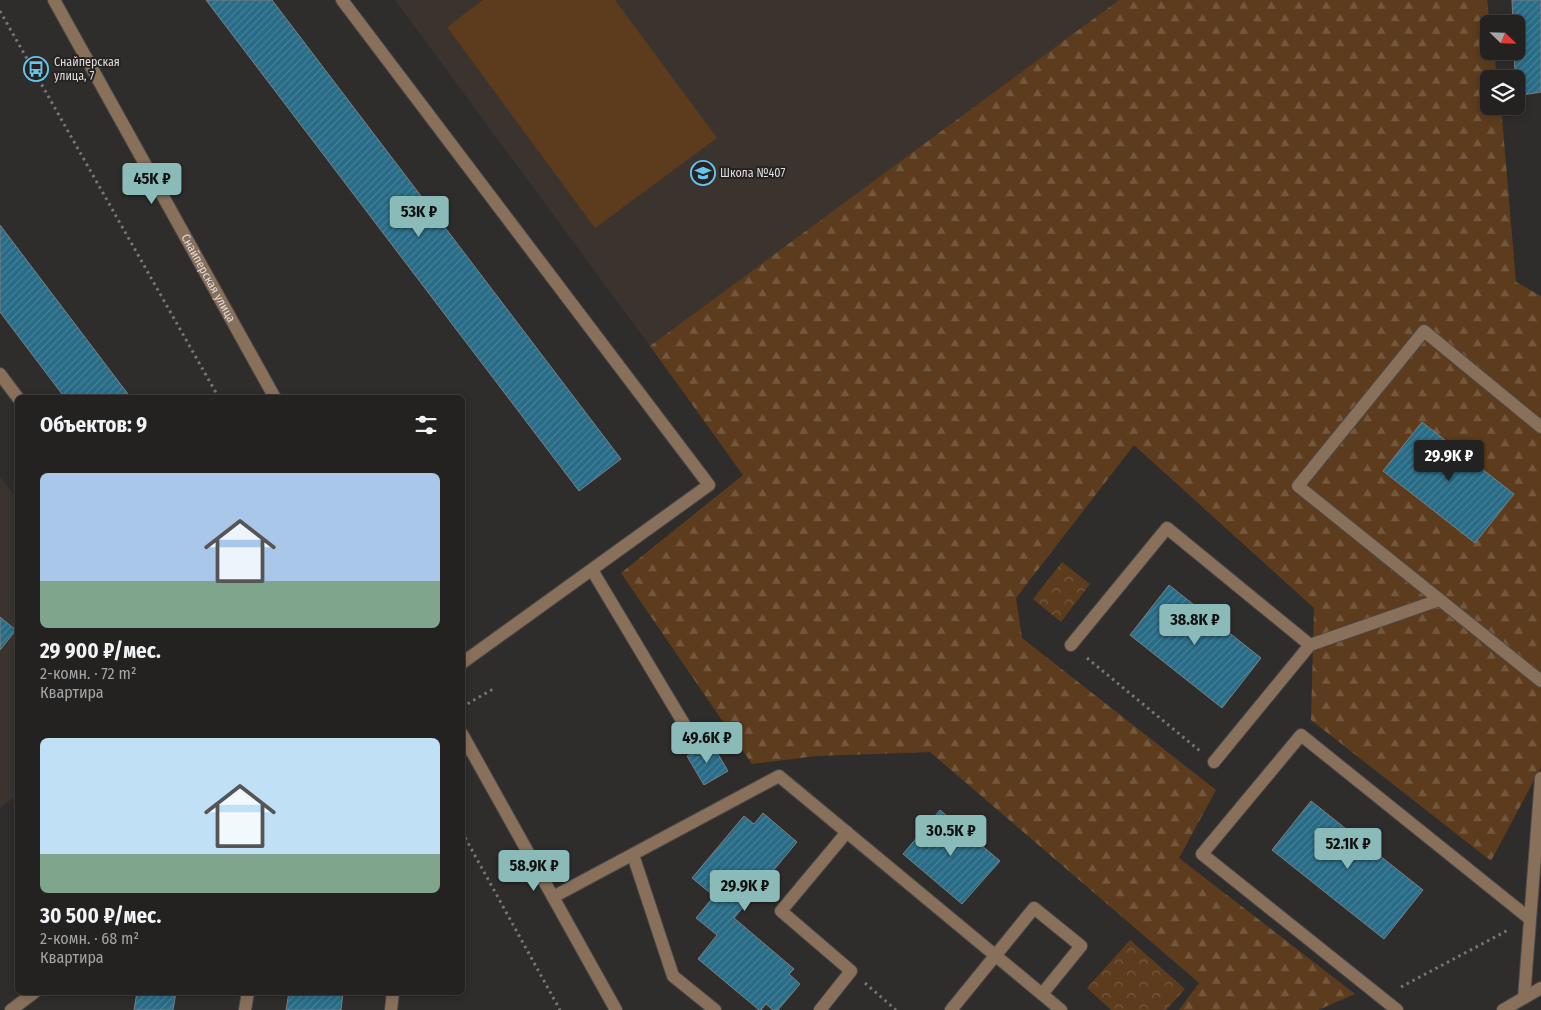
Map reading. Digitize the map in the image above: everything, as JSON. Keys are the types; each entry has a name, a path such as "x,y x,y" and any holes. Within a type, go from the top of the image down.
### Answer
{"street":[{"name":"Снайперская улица","path":"54,0 273,395"},
{"path":"342,0 710,485 465,661"},
{"path":"1541,427 1424,331 1298,486 1541,682"},
{"path":"0,374 16,395"},
{"path":"1071,645 1167,528 1310,645"},
{"path":"592,570 699,749"},
{"path":"1214,762 1310,645 1439,600"},
{"path":"1397,1010 1202,854 1301,735 1530,919"},
{"path":"465,739 616,1010"},
{"path":"553,898 779,776 1061,1010"},
{"path":"1524,998 1541,778"},
{"path":"820,1010 851,972 781,911 846,832"},
{"path":"633,855 673,976 715,1010"},
{"path":"951,1010 1034,908 1081,946 1042,994"},
{"path":"1503,1010 1541,988"},
{"path":"11,1010 31,995"},
{"path":"246,1010 248,995"},
{"path":"391,1010 393,995"}],"path":[{"path":"0,11 217,395"},
{"path":"1071,645 1214,762"},
{"path":"465,705 495,688"},
{"path":"465,837 560,1010"},
{"path":"1382,997 1530,919"},
{"path":"851,972 896,1010"}],"shaded area":[{"name":"Школа №407","path":"395,0 1119,0 650,346"},
{"path":"0,477 15,496 15,797 0,808"}],"green space":[{"path":"483,0 615,0 717,138 595,228 447,27"},
{"path":"1119,0 1487,0 1489,15 1480,15 1480,60 1495,60 1496,70 1480,70 1480,115 1502,115 1516,282 1541,296 1541,767 1491,861 1311,720 1314,608 1134,445 1016,598 1022,638 1216,790 1179,858 1355,994 1318,1010 1179,1010 1199,983 930,752 817,756 752,764 621,573 743,475 650,346"},
{"path":"1062,562 1090,584 1061,622 1033,599"},
{"path":"1130,940 1185,989 1166,1010 1111,1010 1087,988"}],"building":[{"path":"206,0 272,0 621,459 579,491"},
{"path":"1512,0 1541,0 1541,92 1525,95 1525,70 1515,70 1514,60 1525,60 1525,15 1513,15"},
{"path":"0,225 129,395 63,395 0,312"},
{"path":"1422,422 1514,494 1475,543 1383,471"},
{"path":"1169,585 1261,658 1222,708 1130,635"},
{"path":"0,617 15,631 0,650"},
{"path":"711,742 728,771 704,785 687,756"},
{"path":"1311,801 1423,890 1384,939 1272,850"},
{"path":"940,810 1000,861 962,904 903,854"},
{"path":"763,813 797,842 734,918 794,969 789,974 800,984 778,1010 773,1010 766,1004 759,1010 698,959 717,935 696,918 714,896 692,878 744,816 754,824"},
{"path":"136,995 176,995 173,1010 134,1010"},
{"path":"288,995 343,995 341,1010 286,1010"}],"place":[{"name":"Снайперская улица, 7","path":"36,69"},
{"name":"Школа №407","path":"703,173"}]}
